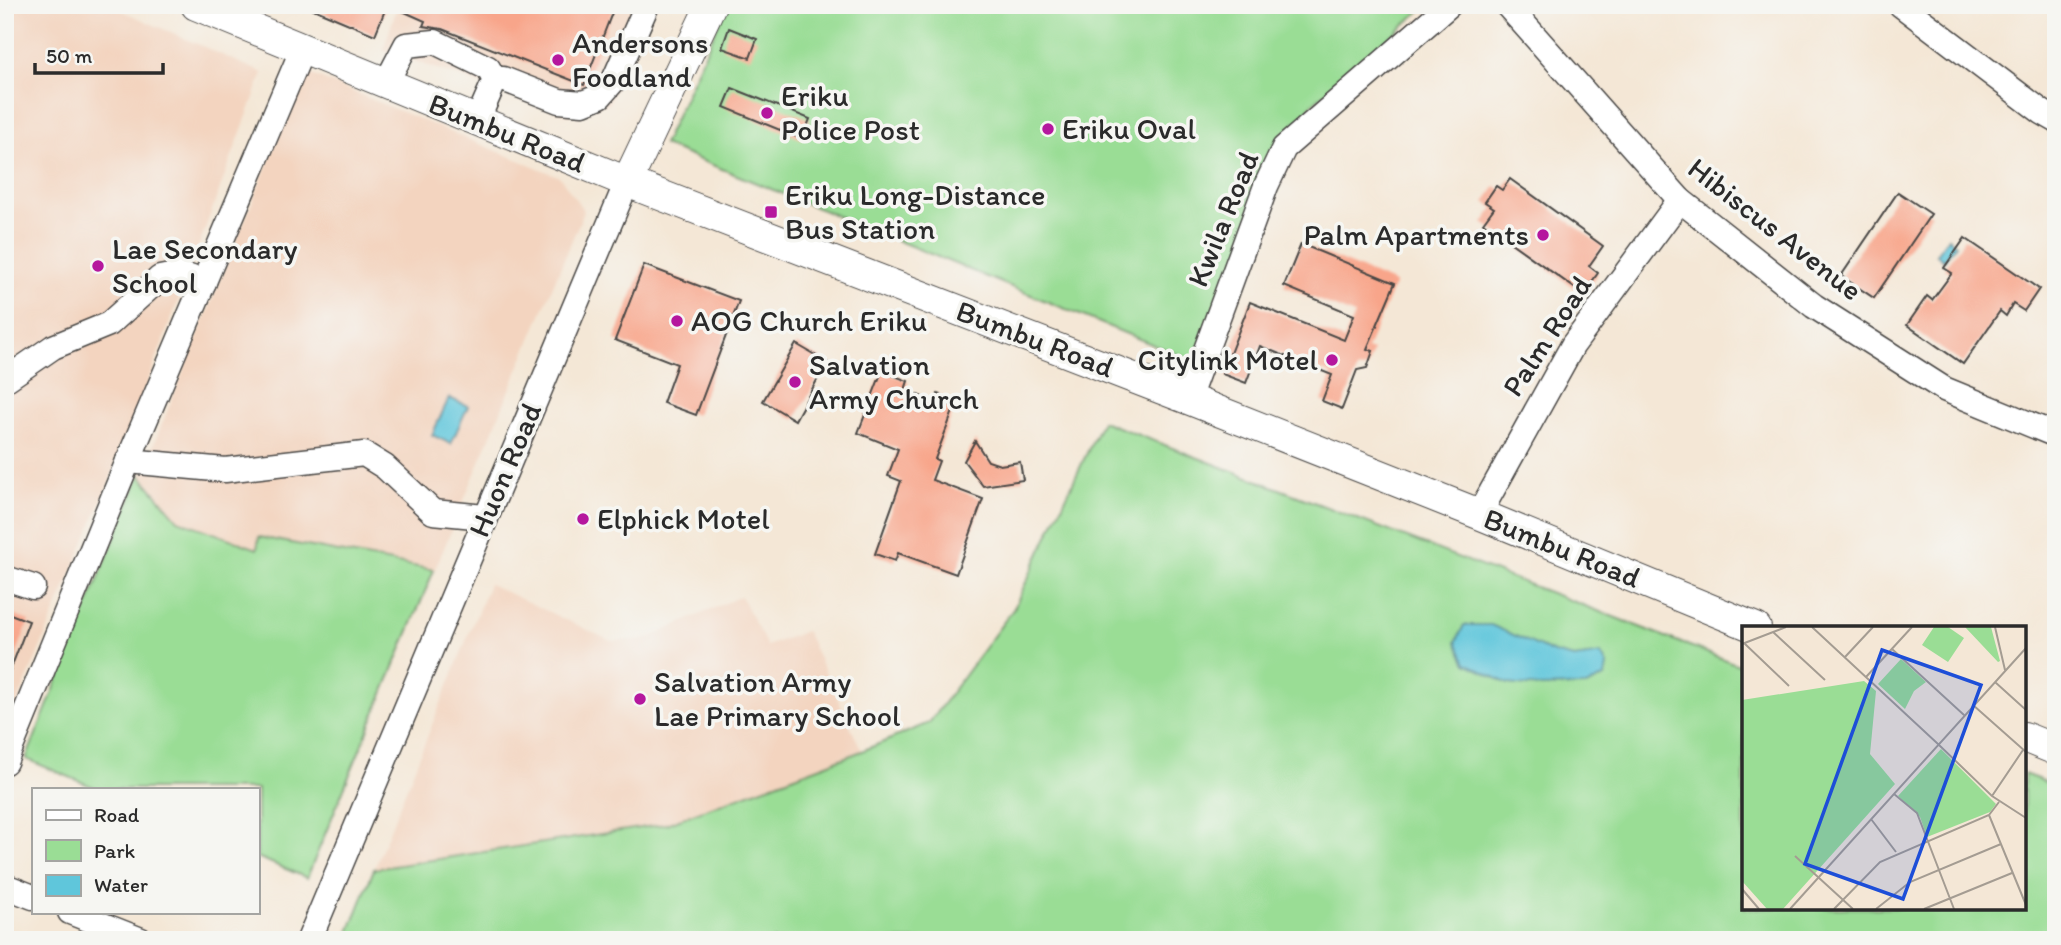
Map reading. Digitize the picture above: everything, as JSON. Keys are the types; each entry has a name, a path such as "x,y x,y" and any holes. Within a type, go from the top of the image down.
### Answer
{"main road":[{"name":"Bumbu Road","path":"196,5 627,182 1188,398 1751,626"},
{"name":"Huon Road","path":"627,182 711,5"},
{"path":"2026,738 2056,750"}],"street":[{"path":"495,80 503,79 559,101 583,103 600,96 614,80 648,5"},
{"name":"Kwila Road","path":"1188,398 1266,186 1284,148 1449,5"},
{"name":"Hibiscus Avenue","path":"1507,5 1680,200 1814,306 1944,389 2056,435"},
{"path":"1902,5 2042,113 2056,120"},
{"path":"386,83 406,45 435,42 488,68 495,80"},
{"path":"5,762 128,461 303,48"},
{"path":"477,121 495,80"},
{"name":"Huon Road","path":"309,940 627,182"},
{"name":"Palm Road","path":"1479,514 1573,345 1680,200"},
{"path":"5,380 53,347 109,324 160,278 180,274 204,282"},
{"path":"128,461 225,470 364,453 385,467 433,512 485,517"},
{"path":"5,578 33,587"},
{"path":"5,886 32,897"},
{"path":"75,914 141,940"}],"shaded area":[{"name":"Lae Secondary School","path":"5,5 109,5 263,73 119,459 5,732"},
{"path":"398,5 655,5 609,104 568,115 383,50"},
{"path":"305,72 560,177 584,211 307,878 259,858 259,788 96,788 26,759"},
{"name":"Salvation Army Lae Primary School","path":"489,584 611,641 646,639 741,596 767,646 806,631 862,751 666,824 374,869"}],"green space":[{"path":"727,5 1427,5 1309,107 1198,363 663,145"},
{"path":"1102,421 1742,666 1742,910 2026,910 2026,775 2056,786 2056,940 346,940 374,869 666,824 862,751 929,723 1014,608"},
{"path":"140,475 178,520 257,549 259,537 434,570 307,878 259,858 259,788 96,788 26,759"}],"water":[{"path":"1948,238 1956,244 1944,260 1936,254"},
{"path":"449,398 468,406 451,444 432,435"},
{"path":"1464,625 1491,625 1554,653 1574,658 1601,654 1607,665 1605,677 1586,686 1540,687 1508,684 1466,663 1456,642"}],"building":[{"path":"304,5 387,5 375,35"},
{"name":"Andersons Foodland","path":"389,5 615,5 584,85 442,29 423,26 425,21"},
{"path":"729,28 757,39 750,58 722,48"},
{"name":"Eriku Police Post","path":"732,88 810,119 802,139 724,107"},
{"name":"Palm Apartments","path":"1510,179 1603,246 1589,266 1598,273 1583,294 1483,223 1494,208 1485,202 1496,186 1502,190"},
{"path":"1898,192 1931,214 1874,298 1841,276"},
{"path":"1965,238 2039,289 2024,311 2013,304 2006,316 2000,311 1963,364 1907,325 1927,296 1932,300 1952,273 1944,268"},
{"path":"1301,244 1395,283 1367,349 1373,351 1367,368 1357,370 1342,409 1322,401 1332,375 1260,346 1246,383 1222,374 1250,302 1344,340 1354,315 1284,286"},
{"name":"AOG Church Eriku","path":"644,265 739,301 696,415 663,403 677,364 615,340"},
{"name":"Salvation Army Church","path":"796,344 827,362 795,420 763,401"},
{"path":"882,371 908,381 905,390 935,402 938,394 952,400 950,405 955,406 935,459 939,461 932,480 983,499 956,574 898,553 895,561 875,554 901,481 888,476 898,449 858,433"},
{"path":"975,441 988,461 1000,465 1020,462 1023,480 983,486 964,461"},
{"path":"5,612 29,621 6,681 5,681"}],"place":[{"name":"Andersons Foodland","path":"558,60"},
{"name":"Eriku Police Post","path":"767,113"},
{"name":"Eriku Oval","path":"1048,129"},
{"name":"Eriku Long-Distance Bus Station","path":"771,212"},
{"name":"Palm Apartments","path":"1543,235"},
{"name":"Lae Secondary School","path":"98,266"},
{"name":"AOG Church Eriku","path":"677,321"},
{"name":"Citylink Motel","path":"1332,360"},
{"name":"Salvation Army Church","path":"795,382"},
{"name":"Elphick Motel","path":"583,519"},
{"name":"Salvation Army Lae Primary School","path":"640,699"}]}
